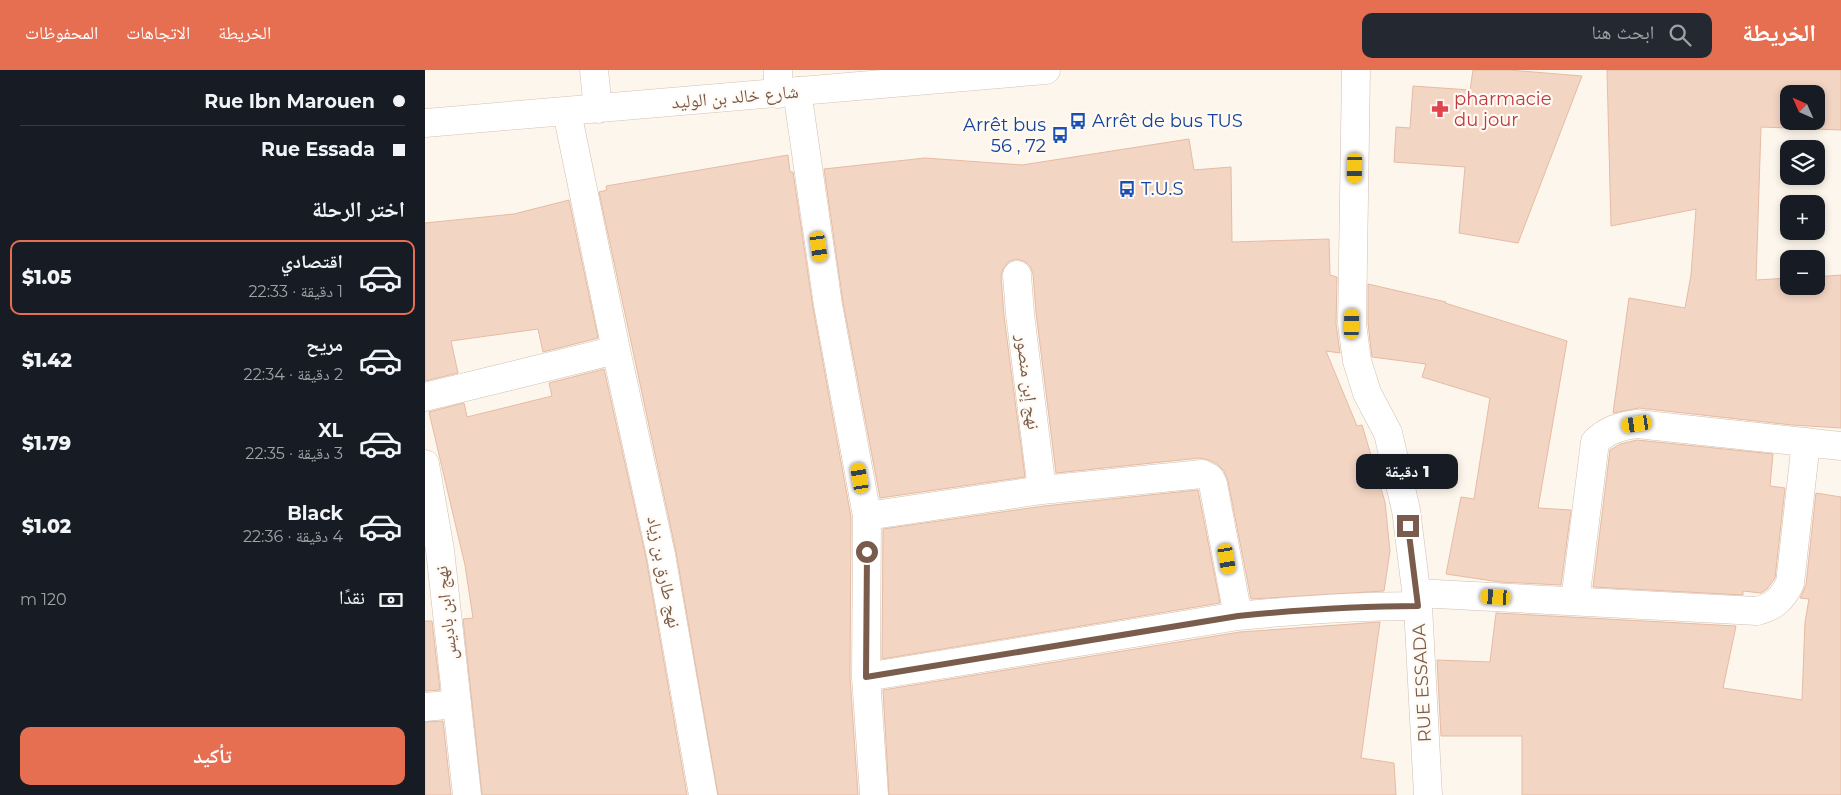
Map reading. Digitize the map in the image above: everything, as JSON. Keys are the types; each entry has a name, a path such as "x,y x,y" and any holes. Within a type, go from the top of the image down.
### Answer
{"street":[{"path":"594,70 598,109"},
{"name":"شارع خالد بن الوليد","path":"425,123 598,109 784,85 1036,70"},
{"name":"RUE ESSADA","path":"1356,70 1352,324 1357,362 1367,393 1388,433 1406,510 1417,599 1428,795"},
{"path":"784,85 828,305 867,516 866,677 874,795"},
{"name":"نهج طارق بن زياد","path":"567,112 661,555 703,795"},
{"name":"نهج إبن منصور","path":"1017,275 1020,314 1043,490"},
{"path":"425,397 616,350"},
{"path":"1575,601 1595,442 1613,429 1637,424 1841,446"},
{"path":"866,677 1238,616 1364,606 1417,599 1575,601 1757,611 1768,609 1785,594 1790,583 1806,442"},
{"name":"نهج ابن باديس","path":"425,464 440,550 455,704 467,795"},
{"path":"867,516 1043,490 1199,473 1206,476 1213,484 1238,616"},
{"path":"425,707 455,704"}],"building":[{"path":"1473,70 1509,70 1582,76 1518,243 1459,233 1465,167 1394,162 1396,127 1410,128 1413,86 1470,90"},
{"path":"1607,70 1841,70 1841,130 1825,129 1825,85 1780,85 1780,128 1761,127 1756,280 1780,279 1780,295 1825,295 1825,276 1841,275 1841,428 1792,425 1639,408 1613,413 1629,298 1685,308 1691,275 1696,209 1611,226"},
{"path":"1189,139 1194,170 1231,167 1232,242 1329,239 1330,275 1337,277 1336,324 1340,353 1326,351 1357,426 1362,425 1385,502 1390,551 1384,591 1251,599 1228,481 1224,471 1217,464 1209,460 1200,458 1056,473 1033,274 1030,266 1024,261 1016,259 1008,262 1001,276 1004,316 1025,477 880,498 843,302 824,169 925,158 1022,165"},
{"path":"788,155 790,172 793,172 813,308 851,517 850,677 858,795 718,795 676,552 599,192 607,190 606,186"},
{"path":"569,200 598,338 543,352 538,329 451,341 458,373 425,381 425,223 514,214"},
{"path":"1368,284 1446,302 1567,341 1538,508 1571,510 1561,585 1500,582 1446,574 1461,497 1474,499 1490,398 1422,377 1426,364 1372,357 1368,323"},
{"path":"604,369 646,558 687,795 482,795 463,619 473,618 465,565 429,412 464,403 467,417 552,396 549,383"},
{"path":"1637,440 1773,454 1770,486 1785,488 1775,578 1767,589 1761,593 1743,591 1743,595 1593,587 1610,450 1620,444"},
{"path":"1198,490 1220,603 882,659 883,529 1044,506"},
{"path":"1816,493 1841,497 1841,795 1522,795 1522,736 1441,736 1437,660 1490,662 1496,613 1736,626 1723,688 1802,700 1805,622 1809,599 1800,598 1806,585"},
{"path":"425,621 432,621 440,690 425,691"},
{"path":"1380,622 1361,758 1394,763 1396,795 889,795 883,690 1240,632"},
{"path":"443,721 451,795 425,795 425,722"}],"place":[{"name":"pharmacie du jour","path":"1440,109"},
{"name":"Arrêt de bus TUS","path":"1078,121"},
{"name":"Arrêt bus 56 , 72","path":"1060,135"},
{"name":"T.U.S","path":"1127,189"}],"route":[{"path":"867,552 866,677 1238,616 1364,606 1418,606 1408,526"}]}
